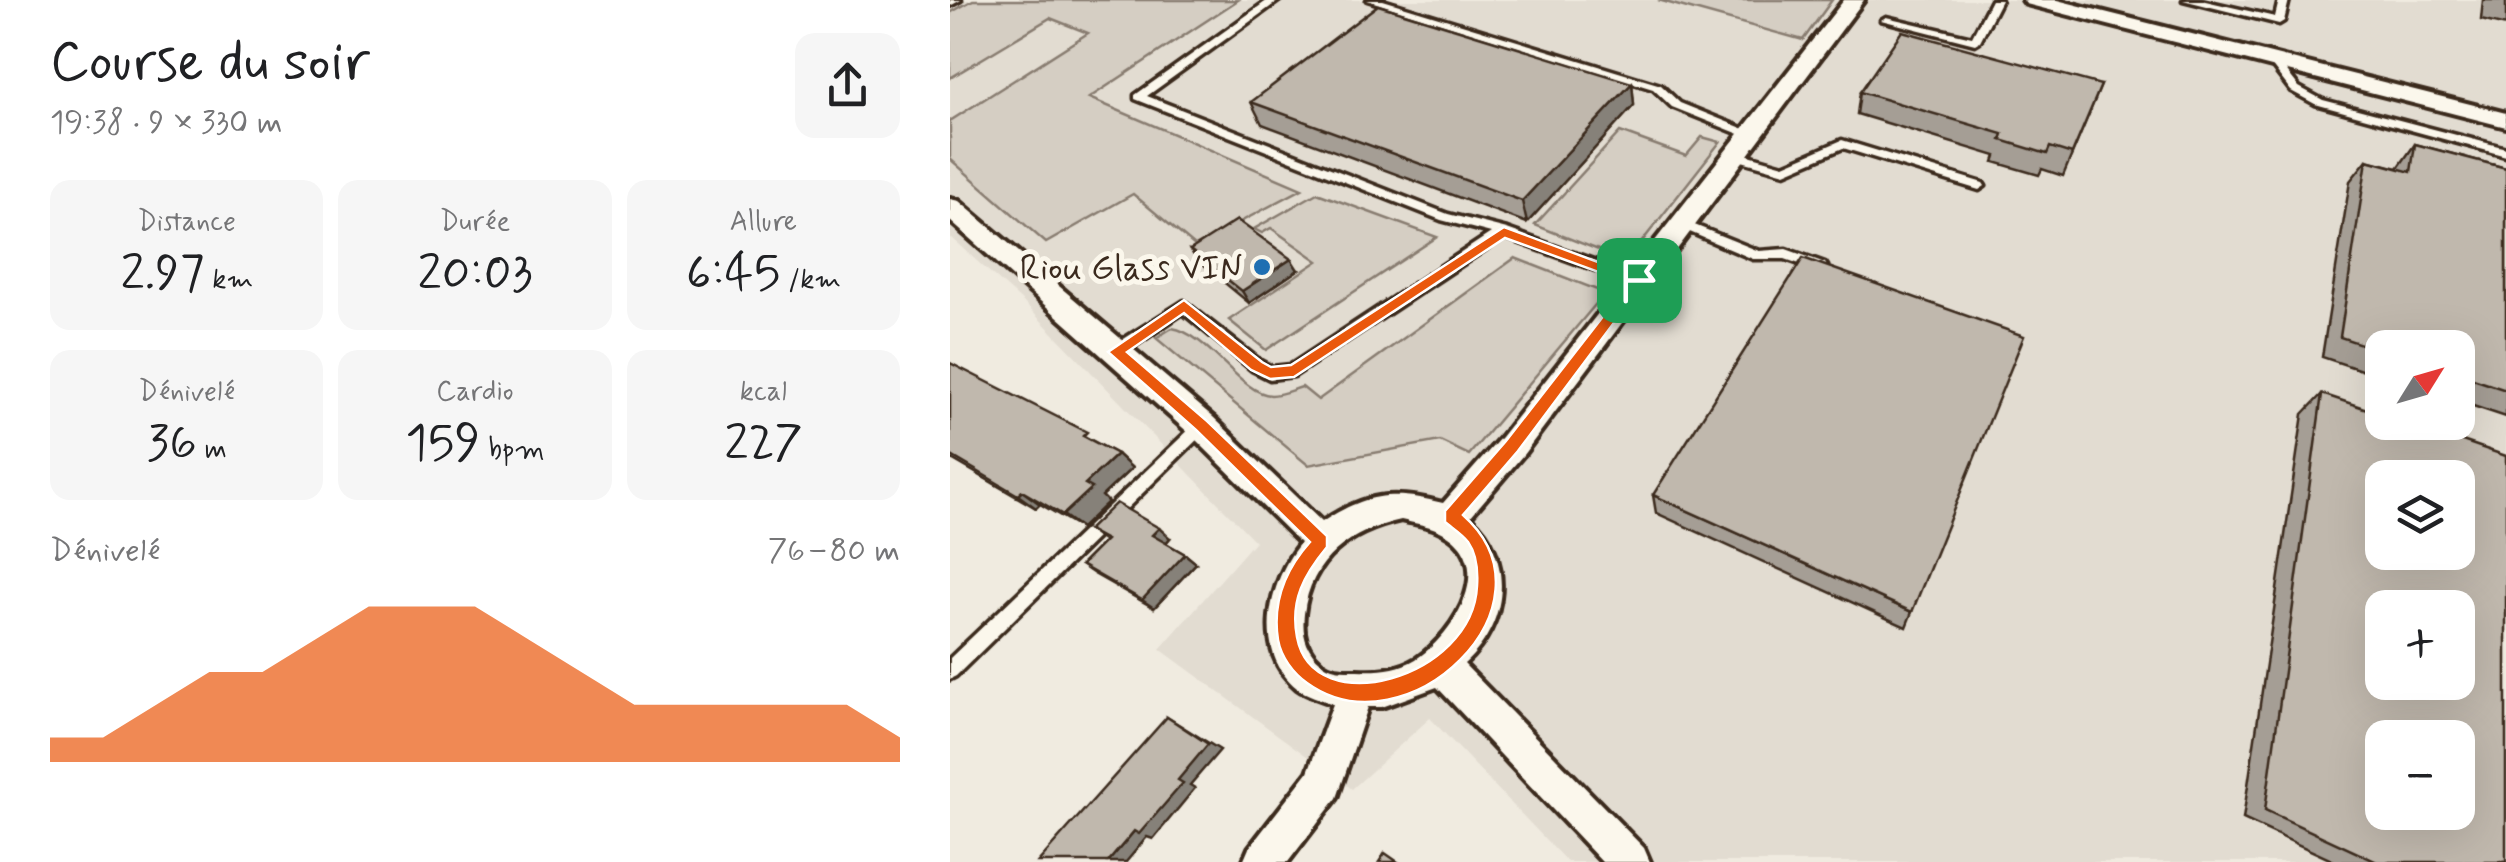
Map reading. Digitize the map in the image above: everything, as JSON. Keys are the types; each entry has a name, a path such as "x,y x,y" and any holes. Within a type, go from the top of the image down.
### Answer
{"street":[{"path":"1451,516 1512,446 1854,0"},
{"path":"2032,0 2506,120"},
{"path":"950,207 1202,426 1321,542"},
{"path":"1400,506 1427,508 1451,516 1475,537 1487,566 1486,600 1470,636 1441,666 1414,682 1384,691 1356,692 1326,685 1303,669 1289,647 1284,620 1289,592 1302,565 1321,542 1345,524 1400,506"},
{"path":"1441,666 1630,862"},
{"path":"1263,862 1323,784 1356,692"}],"lane":[{"path":"1275,0 1139,97 1446,217 1504,232 1639,280"},
{"path":"1372,0 1656,87 1676,105 1785,170 1842,144 1979,186"},
{"path":"1886,20 1975,41 1996,0"},
{"path":"2188,0 2279,21 2284,0"},
{"path":"2272,61 2295,88 2319,102 2506,152"},
{"path":"1682,224 1758,256 1786,254 1843,274"},
{"path":"1116,352 1184,306 1256,366 1270,373 1294,370 1504,232"},
{"path":"950,670 1202,426"}],"shaded area":[{"path":"950,0 2506,0 2506,862 1567,862 1430,718 1352,789 1160,649 1255,541 1023,302 950,237"},
{"path":"973,0 1238,0 1089,98 1302,189 1195,246 1133,194 1046,243 950,159 950,121 1088,33 1050,18 950,78 950,13"},
{"path":"1658,0 1832,0 1803,40"},
{"path":"1620,132 1686,156 1702,137 1720,142 1633,253 1606,253 1535,225"},
{"path":"1317,193 1437,237 1266,350 1229,320 1318,261 1271,228 1262,233 1254,229"},
{"path":"1515,258 1605,293 1469,455 1440,441 1308,465 1156,338 1172,328 1186,333 1260,392 1275,395 1302,387 1318,400"}],"building":[{"path":"1378,5 1632,83 1522,201 1251,102"},
{"path":"1902,31 2101,85 2072,154 2050,147 2047,154 2001,140 2003,134 1860,92"},
{"path":"2415,144 2506,168 2506,390 2475,380 2475,330 2365,330 2365,345 2340,337 2367,160 2411,172"},
{"name":"Riou Glass VIN","path":"1237,220 1291,259 1242,291 1190,250"},
{"path":"1803,258 2024,336 1912,612 1653,495"},
{"path":"950,363 1087,432 1083,436 1117,454 1085,484 1092,488 1063,515 1022,491 1018,495 950,455"},
{"path":"2322,394 2365,408 2365,440 2459,440 2506,456 2506,862 2377,862 2265,810"},
{"path":"1116,503 1159,528 1152,535 1185,554 1142,600 1081,565 1106,540 1088,530"},
{"path":"1167,717 1208,744 1178,780 1183,783 1139,834 1134,831 1108,862 1038,862"},
{"path":"1385,853 1398,862 1379,862"}],"place":[{"name":"Riou Glass VIN","path":"1262,267"}],"route":[{"path":"1504,232 1639,280 1512,446 1451,516 1475,537 1487,566 1486,600 1470,636 1441,666 1414,682 1384,691 1356,692 1326,685 1303,669 1289,647 1284,620 1289,592 1302,565 1321,542 1202,426 1116,352 1184,306 1256,366 1283,374 1303,366 1504,232"}]}
